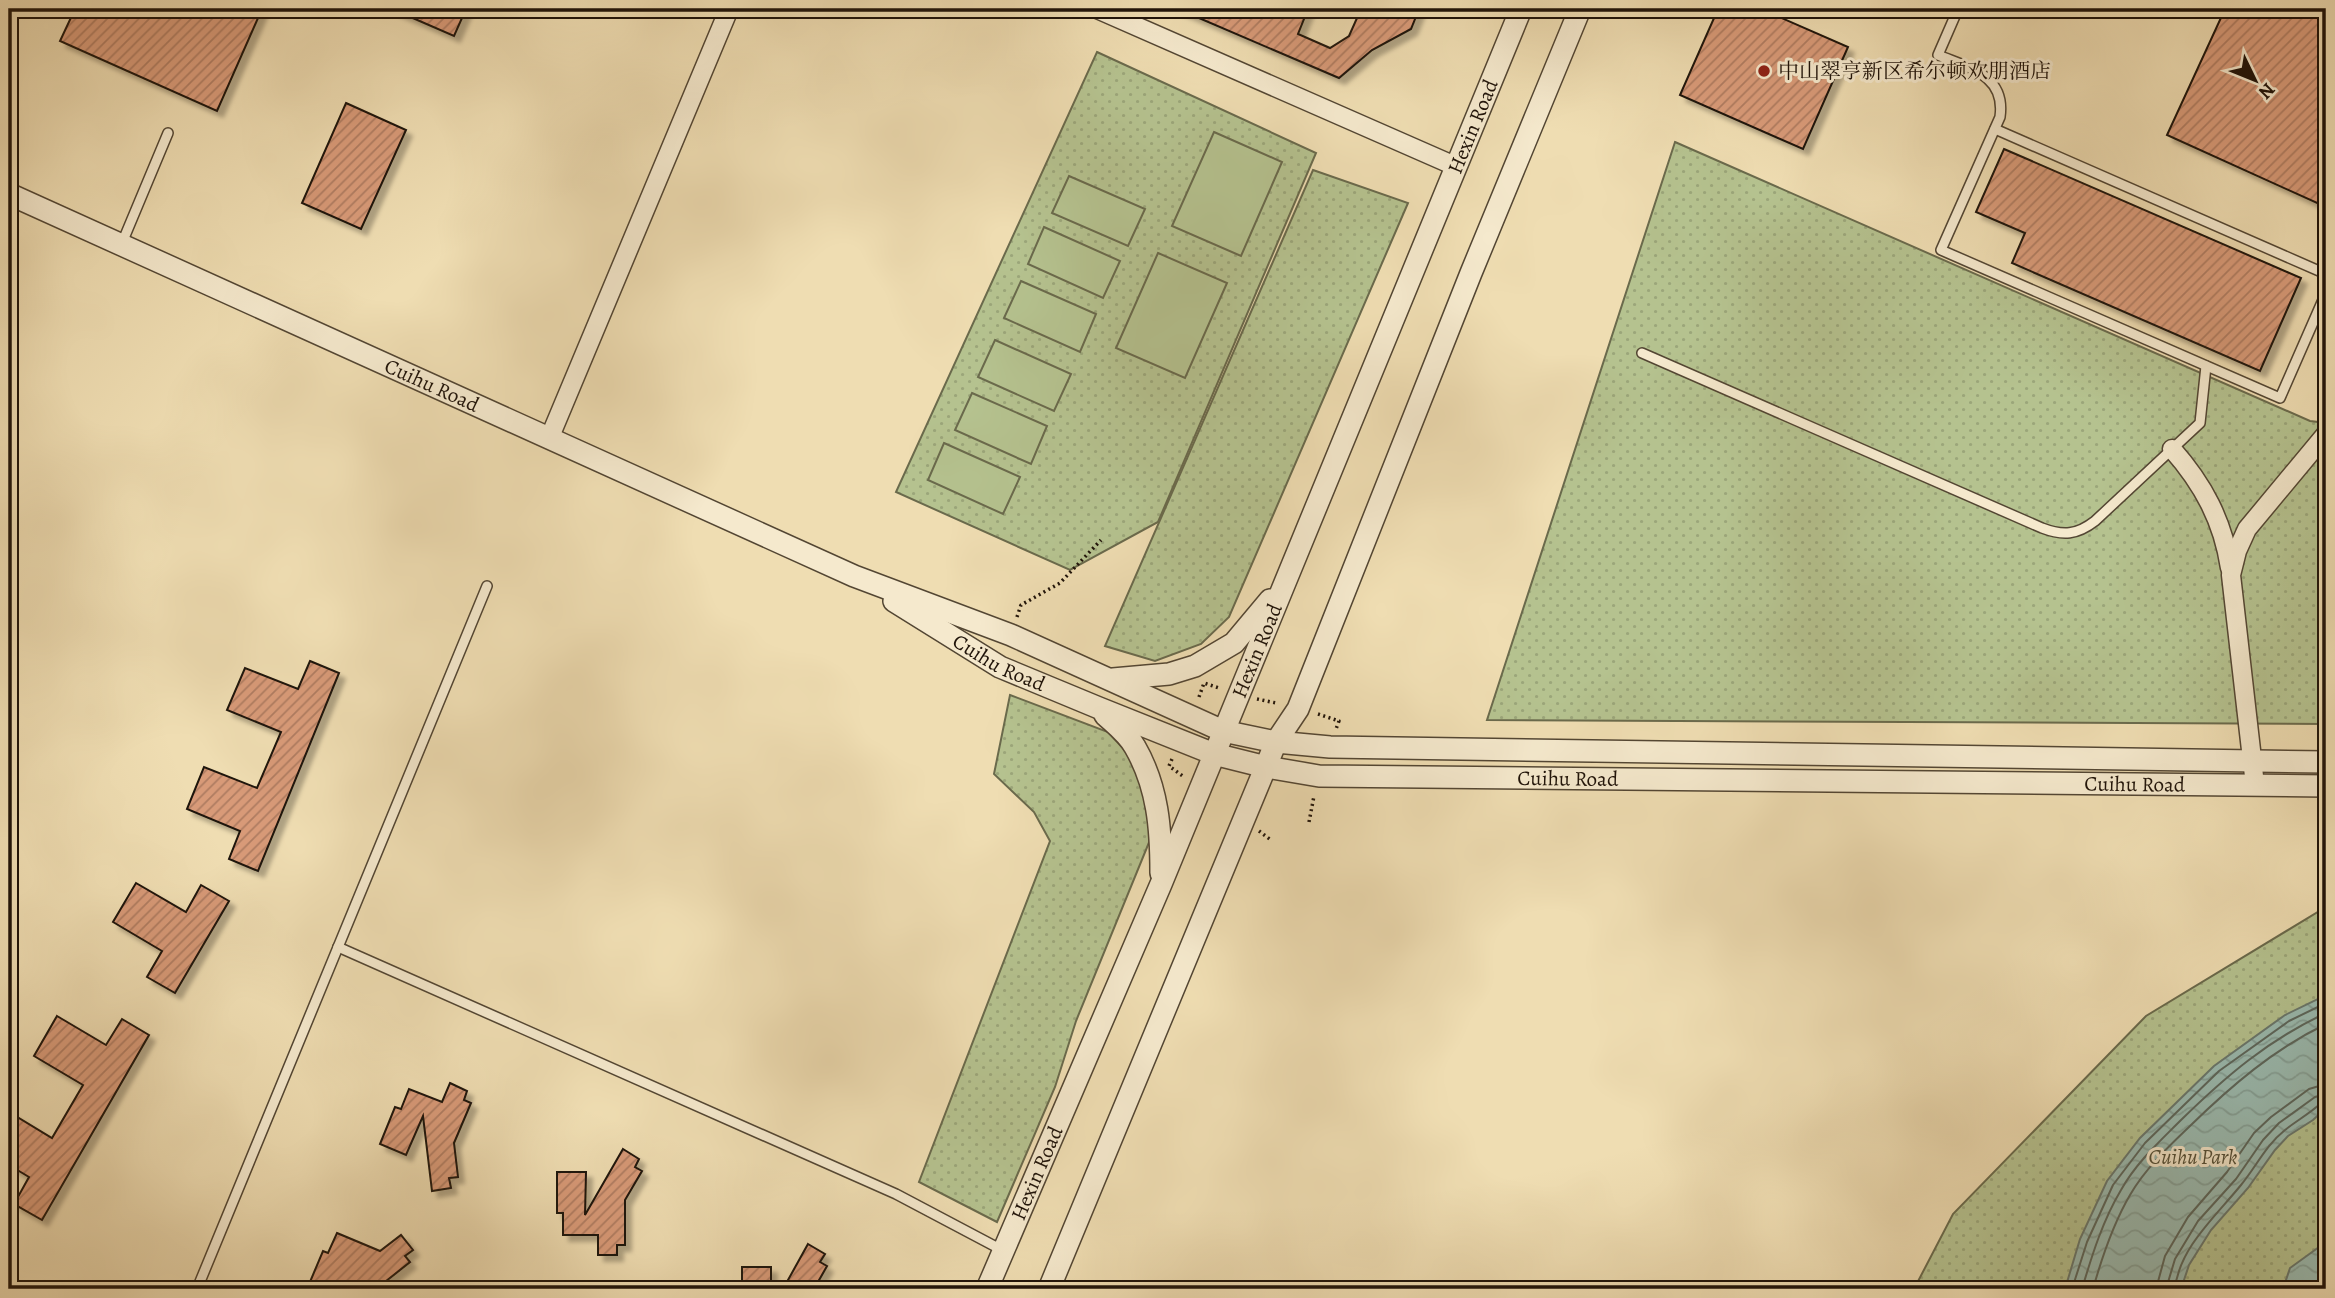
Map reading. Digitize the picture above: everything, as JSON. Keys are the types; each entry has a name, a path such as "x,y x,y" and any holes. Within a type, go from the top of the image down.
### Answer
{"street":[{"path":"548,439 729,9"},
{"path":"1097,9 1455,166"},
{"name":"Hexin Road","path":"986,1289 1161,884 1521,9"},
{"path":"1049,1289 1276,742 1298,709 1471,273 1580,9"},
{"name":"Cuihu Road","path":"9,194 853,576 1011,635 1223,731 1276,742 1344,748 2326,762"},
{"path":"2231,575 2237,551 2247,529 2326,434"},
{"path":"2172,449 2191,470 2210,503 2227,547 2255,785"},
{"name":"Cuihu Road","path":"853,576 1000,667 1214,754 1319,776 2326,786"},
{"path":"1109,679 1169,674 1195,666 1234,643 1284,582"},
{"path":"1099,709 1134,746 1146,772 1161,829 1161,884"}],"lane":[{"path":"1958,9 1938,55 1993,82 2002,104 1995,129 1941,250 2280,398 2326,293"},
{"path":"1995,129 2326,274"},
{"path":"121,245 167,133"},
{"path":"1642,353 2056,533 2070,534 2084,530 2200,423 2206,366"},
{"path":"197,1289 487,586"},
{"path":"338,947 883,1189 1002,1250"}],"path":[{"path":"1011,635 1021,605 1060,583 1101,540"}],"green space":[{"path":"1097,52 1316,153 1158,522 1070,570 896,492"},
{"path":"1214,132 1282,162 1241,256 1172,226"},
{"path":"1675,142 2310,421 2326,423 2326,724 1487,720"},
{"path":"1313,170 1408,203 1229,617 1201,644 1155,661 1105,646"},
{"path":"1069,176 1145,209 1128,246 1052,213"},
{"path":"1044,227 1120,261 1103,298 1028,264"},
{"path":"1158,253 1227,283 1185,378 1116,348"},
{"path":"1021,281 1096,314 1080,352 1004,318"},
{"path":"995,340 1071,374 1054,411 978,377"},
{"path":"972,393 1047,426 1031,464 955,430"},
{"path":"944,443 1020,477 1003,514 928,480"},
{"path":"1010,695 1108,732 1132,758 1150,809 1150,840 1076,1021 1055,1087 997,1222 919,1182 1050,841 1034,812 994,774"},
{"name":"Cuihu Park","path":"2326,907 2326,1289 1914,1289 1953,1214 2146,1016"}],"water":[{"path":"2326,995 2326,1108 2288,1136 2275,1150 2248,1188 2211,1230 2189,1265 2181,1289 2065,1289 2080,1239 2107,1181 2140,1138 2214,1066 2285,1015"},
{"path":"2326,1242 2326,1289 2283,1289 2290,1268"}],"building":[{"path":"75,9 262,9 217,111 60,41"},
{"path":"392,9 466,9 454,36"},
{"path":"1178,9 1240,9 1253,14 1255,9 1308,9 1298,34 1330,48 1349,36 1361,9 1419,9 1411,29 1372,50 1339,78"},
{"path":"1718,9 1761,9 1848,47 1803,149 1680,95"},
{"path":"2225,9 2326,9 2326,207 2167,135"},
{"path":"346,103 406,130 361,229 302,203"},
{"path":"2004,149 2301,278 2260,371 2012,263 2025,233 1976,212"},
{"path":"310,661 339,673 258,871 229,859 240,831 187,809 204,767 257,788 281,732 227,710 245,668 298,689"},
{"path":"136,883 186,912 201,885 229,901 175,993 147,977 162,951 113,922"},
{"path":"57,1016 106,1045 122,1019 149,1035 42,1220 14,1204 29,1177 9,1165 9,1112 52,1138 83,1085 34,1056"},
{"path":"450,1083 467,1091 464,1100 471,1103 454,1143 458,1177 449,1178 451,1188 432,1191 423,1116 406,1155 380,1144 395,1107 401,1109 409,1089 442,1102"},
{"path":"623,1149 639,1159 635,1167 642,1171 625,1200 625,1245 617,1245 617,1255 598,1255 598,1235 563,1235 563,1213 557,1213 557,1172 586,1172 585,1215"},
{"path":"337,1233 380,1251 401,1235 413,1250 405,1256 410,1262 376,1289 307,1289 323,1251 328,1253"},
{"path":"808,1244 825,1254 820,1262 827,1266 814,1289 783,1289"},
{"path":"742,1267 771,1267 771,1289 742,1289"}],"place":[{"name":"中山翠亨新区希尔顿欢朋酒店","path":"1764,71"}]}
